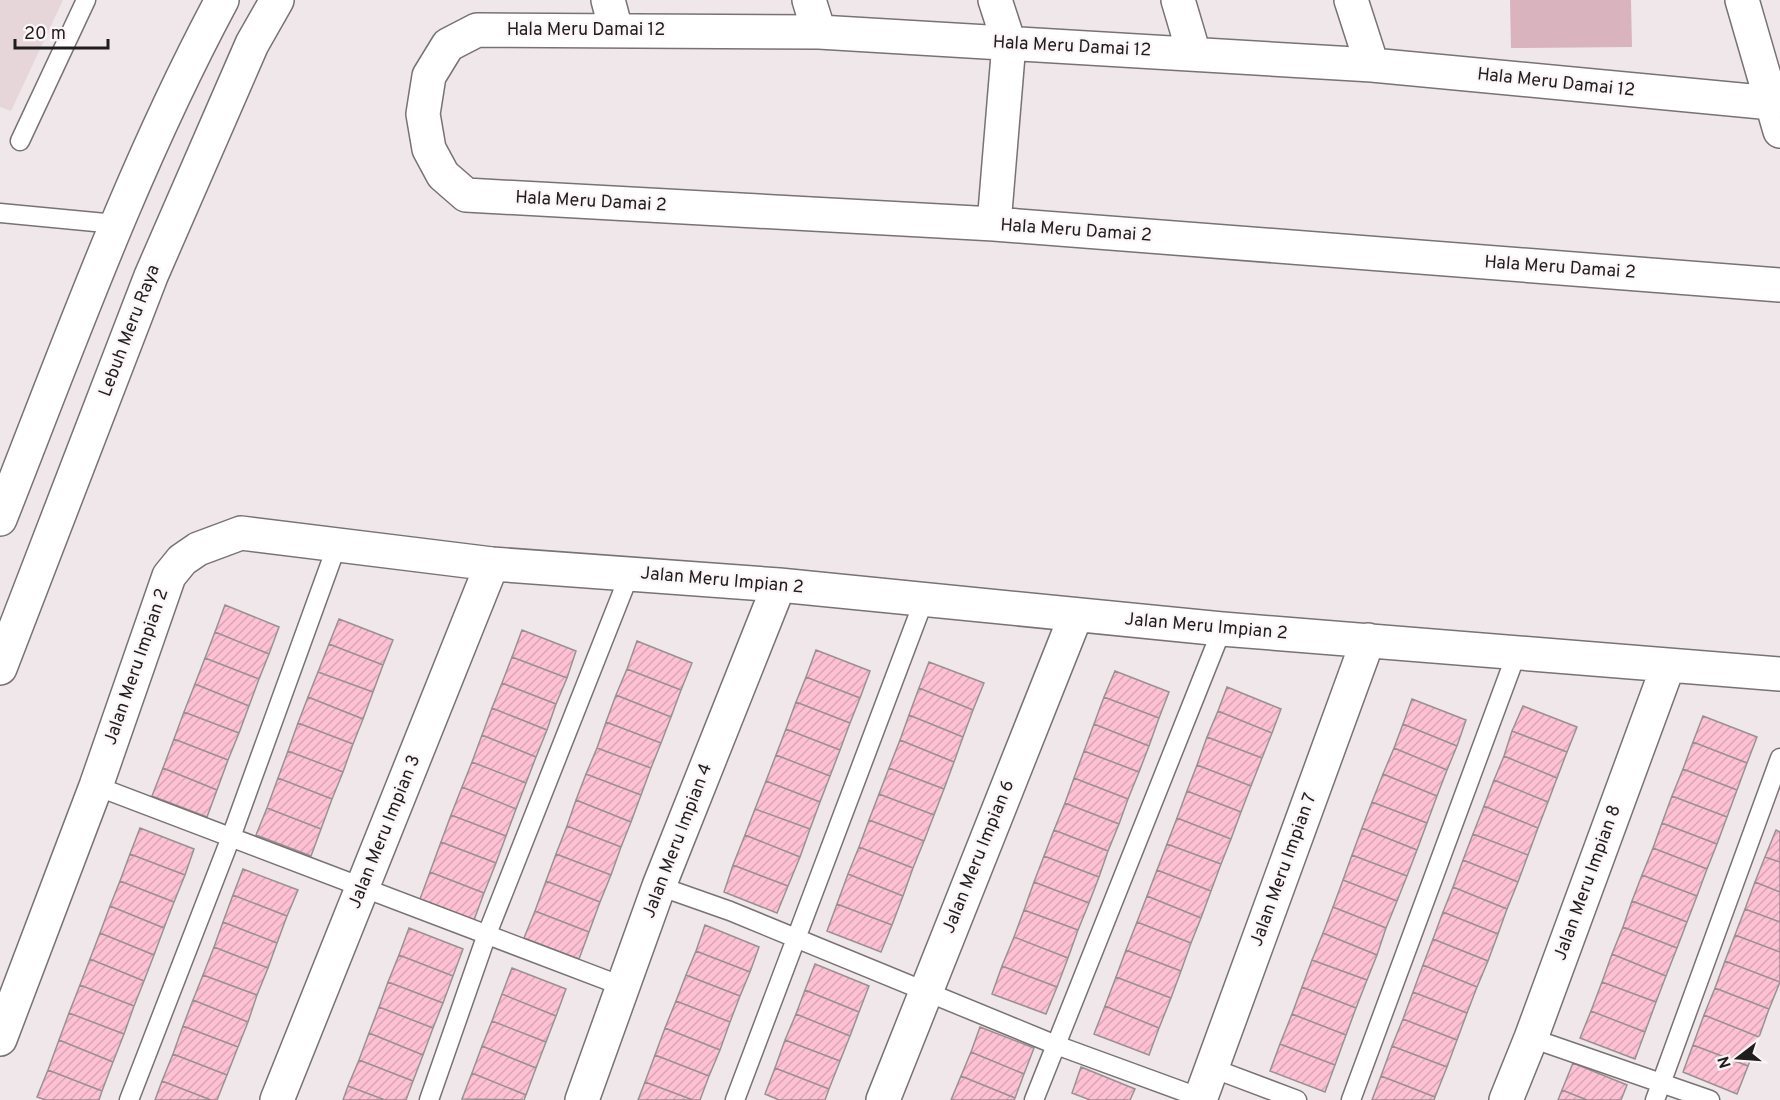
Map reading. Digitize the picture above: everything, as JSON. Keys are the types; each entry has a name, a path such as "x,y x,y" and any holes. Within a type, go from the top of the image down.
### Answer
{"street":[{"path":"190,59 200,0"},
{"path":"0,519 116,224 190,59 222,0"},
{"path":"252,44 255,0"},
{"name":"Lebuh Meru Raya","path":"0,668 150,276 252,44 277,0"},
{"path":"808,0 819,32"},
{"path":"994,224 1009,43 995,0"},
{"path":"1178,0 1194,54"},
{"path":"1352,0 1372,65"},
{"path":"1742,0 1776,117"},
{"name":"Hala Meru Damai 12","path":"423,114 429,76 448,45 477,30 612,15 819,32 1372,65 1776,117"},
{"name":"Hala Meru Damai 2","path":"423,114 429,149 443,175 466,195 994,224 1780,285"},
{"name":"Jalan Meru Impian 2","path":"0,1039 96,786 169,576 182,561 198,549 241,533 492,564 779,585 1222,629 1780,674"},
{"name":"Jalan Meru Impian 3","path":"277,1100 492,564"},
{"name":"Jalan Meru Impian 4","path":"582,1100 659,886 779,585"},
{"name":"Jalan Meru Impian 6","path":"883,1100 1076,615"},
{"name":"Jalan Meru Impian 7","path":"1204,1089 1368,640"},
{"name":"Jalan Meru Impian 8","path":"1506,1100 1668,666"}],"lane":[{"path":"20,141 86,0"},
{"path":"0,213 116,224"},
{"path":"129,1100 231,837 338,545"},
{"path":"429,1100 487,934 630,573"},
{"path":"735,1100 924,600"},
{"path":"1034,1100 1222,629"},
{"path":"1351,1100 1517,652"},
{"path":"1655,1100 1780,758"},
{"path":"96,786 622,986"},
{"path":"659,886 730,911 1056,1045 1204,1089 1297,1100"},
{"path":"1531,1038 1710,1100"}],"shaded area":[{"path":"0,0 63,0 11,111 0,107"},
{"path":"1510,0 1631,0 1632,47 1511,48"}],"building":[{"path":"225,605 279,627 269,654 215,632"},
{"path":"339,619 393,640 383,665 329,644"},
{"path":"522,630 576,651 567,678 512,657"},
{"path":"215,632 269,654 259,679 205,658"},
{"path":"637,641 692,663 681,690 627,669"},
{"path":"329,644 383,665 373,692 318,672"},
{"path":"816,650 870,671 860,698 806,677"},
{"path":"512,657 567,678 556,704 502,683"},
{"path":"205,658 259,679 249,706 195,684"},
{"path":"929,662 984,683 973,710 919,688"},
{"path":"627,669 681,690 671,717 616,695"},
{"path":"1115,671 1169,692 1159,718 1104,697"},
{"path":"318,672 373,692 363,719 308,697"},
{"path":"806,677 860,698 850,723 796,702"},
{"path":"502,683 556,704 547,730 492,708"},
{"path":"195,684 249,706 239,733 184,712"},
{"path":"1227,687 1281,709 1272,733 1218,711"},
{"path":"919,688 973,710 963,737 909,715"},
{"path":"616,695 671,717 661,743 606,722"},
{"path":"308,697 363,719 353,744 298,723"},
{"path":"1104,697 1159,718 1149,746 1094,724"},
{"path":"1412,699 1466,720 1457,746 1403,724"},
{"path":"796,702 850,723 840,750 786,729"},
{"path":"1523,706 1577,727 1567,752 1512,731"},
{"path":"492,708 547,730 536,757 482,735"},
{"path":"1218,711 1272,733 1262,758 1207,737"},
{"path":"184,712 239,733 228,760 174,739"},
{"path":"909,715 963,737 954,762 900,740"},
{"path":"1703,716 1757,737 1747,763 1693,742"},
{"path":"606,722 661,743 651,768 597,748"},
{"path":"298,723 353,744 343,772 288,751"},
{"path":"1094,724 1149,746 1139,772 1084,751"},
{"path":"1403,724 1457,746 1447,770 1394,748"},
{"path":"786,729 840,750 830,776 776,755"},
{"path":"1512,731 1567,752 1557,778 1504,756"},
{"path":"482,735 536,757 526,783 472,762"},
{"path":"1207,737 1262,758 1251,786 1197,765"},
{"path":"174,739 228,760 217,790 163,768"},
{"path":"900,740 954,762 944,789 889,768"},
{"path":"1693,742 1747,763 1737,790 1683,769"},
{"path":"597,748 651,768 641,795 586,774"},
{"path":"1394,748 1447,770 1437,796 1383,774"},
{"path":"288,751 343,772 332,799 278,778"},
{"path":"1084,751 1139,772 1128,799 1074,778"},
{"path":"776,755 830,776 820,802 766,781"},
{"path":"1504,756 1557,778 1548,802 1494,780"},
{"path":"472,762 526,783 516,809 462,787"},
{"path":"1197,765 1251,786 1241,812 1187,791"},
{"path":"163,768 217,790 207,817 152,796"},
{"path":"889,768 944,789 934,815 879,794"},
{"path":"1683,769 1737,790 1727,817 1672,796"},
{"path":"586,774 641,795 631,822 576,800"},
{"path":"1383,774 1437,796 1427,823 1372,802"},
{"path":"278,778 332,799 321,829 267,808"},
{"path":"1074,778 1128,799 1119,824 1065,803"},
{"path":"1494,780 1548,802 1538,828 1484,806"},
{"path":"766,781 820,802 810,829 755,809"},
{"path":"462,787 516,809 506,836 451,815"},
{"path":"1187,791 1241,812 1231,839 1177,818"},
{"path":"879,794 934,815 924,841 869,820"},
{"path":"1672,796 1727,817 1717,844 1662,823"},
{"path":"576,800 631,822 621,847 567,826"},
{"path":"1372,802 1427,823 1417,850 1362,828"},
{"path":"1065,803 1119,824 1108,851 1054,830"},
{"path":"1484,806 1538,828 1528,855 1473,834"},
{"path":"267,808 321,829 311,856 256,835"},
{"path":"755,809 810,829 800,857 745,835"},
{"path":"451,815 506,836 496,863 441,842"},
{"path":"1177,818 1231,839 1221,864 1167,844"},
{"path":"869,820 924,841 913,868 859,847"},
{"path":"1662,823 1717,844 1707,869 1653,848"},
{"path":"567,826 621,847 611,875 556,854"},
{"path":"140,828 194,849 185,875 130,854"},
{"path":"1362,828 1417,850 1407,876 1352,855"},
{"path":"1054,830 1108,851 1099,877 1044,856"},
{"path":"1776,830 1780,832 1780,862 1765,857"},
{"path":"1473,834 1528,855 1518,882 1463,860"},
{"path":"745,835 800,857 788,886 733,865"},
{"path":"441,842 496,863 484,893 430,872"},
{"path":"1167,844 1221,864 1211,891 1157,870"},
{"path":"859,847 913,868 903,896 848,874"},
{"path":"1653,848 1707,869 1697,896 1642,875"},
{"path":"130,854 185,875 174,902 120,881"},
{"path":"556,854 611,875 600,902 546,881"},
{"path":"1352,855 1407,876 1397,901 1343,880"},
{"path":"1044,856 1099,877 1089,903 1034,882"},
{"path":"1765,857 1780,862 1780,892 1755,882"},
{"path":"1463,860 1518,882 1507,909 1453,887"},
{"path":"733,865 788,886 777,913 724,892"},
{"path":"243,869 298,890 287,916 233,895"},
{"path":"1157,870 1211,891 1201,918 1147,896"},
{"path":"430,872 484,893 474,920 420,899"},
{"path":"848,874 903,896 892,925 837,904"},
{"path":"1642,875 1697,896 1687,922 1632,901"},
{"path":"1343,880 1397,901 1386,928 1333,907"},
{"path":"120,881 174,902 164,928 110,906"},
{"path":"546,881 600,902 589,932 535,911"},
{"path":"1034,882 1089,903 1078,930 1024,910"},
{"path":"1755,882 1780,892 1780,922 1745,909"},
{"path":"1453,887 1507,909 1498,934 1443,912"},
{"path":"233,895 287,916 277,943 223,922"},
{"path":"1147,896 1201,918 1191,943 1137,922"},
{"path":"1632,901 1687,922 1677,948 1623,927"},
{"path":"837,904 892,925 881,952 827,931"},
{"path":"110,906 164,928 154,955 100,933"},
{"path":"1333,907 1386,928 1377,955 1323,933"},
{"path":"1745,909 1780,922 1780,952 1735,935"},
{"path":"1024,910 1078,930 1068,958 1014,937"},
{"path":"535,911 589,932 579,959 524,938"},
{"path":"1443,912 1498,934 1488,961 1433,939"},
{"path":"223,922 277,943 268,968 214,947"},
{"path":"1137,922 1191,943 1181,971 1126,950"},
{"path":"705,925 759,947 750,972 696,951"},
{"path":"1623,927 1677,948 1666,976 1612,954"},
{"path":"409,928 463,949 453,976 399,955"},
{"path":"100,933 154,955 144,981 90,959"},
{"path":"1323,933 1377,955 1367,980 1312,960"},
{"path":"1735,935 1780,952 1780,982 1725,961"},
{"path":"1014,937 1068,958 1057,987 1002,966"},
{"path":"1433,939 1488,961 1477,987 1423,965"},
{"path":"214,947 268,968 257,995 203,975"},
{"path":"1126,950 1181,971 1171,998 1116,977"},
{"path":"696,951 750,972 740,996 686,975"},
{"path":"1612,954 1666,976 1656,1002 1602,982"},
{"path":"399,955 453,976 443,1003 388,982"},
{"path":"90,959 144,981 134,1006 80,985"},
{"path":"1312,960 1367,980 1356,1008 1302,987"},
{"path":"1725,961 1780,982 1769,1009 1715,988"},
{"path":"815,964 869,986 859,1012 805,990"},
{"path":"1423,965 1477,987 1467,1013 1413,992"},
{"path":"1002,966 1057,987 1046,1014 992,994"},
{"path":"512,968 566,989 556,1016 502,994"},
{"path":"203,975 257,995 248,1022 193,1000"},
{"path":"686,975 740,996 730,1022 676,1001"},
{"path":"1116,977 1171,998 1159,1028 1105,1006"},
{"path":"388,982 443,1003 433,1028 379,1007"},
{"path":"1602,982 1656,1002 1645,1032 1591,1011"},
{"path":"80,985 134,1006 124,1034 69,1013"},
{"path":"1302,987 1356,1008 1346,1035 1292,1014"},
{"path":"1715,988 1769,1009 1759,1037 1704,1015"},
{"path":"805,990 859,1012 850,1036 796,1014"},
{"path":"1413,992 1467,1013 1457,1040 1403,1019"},
{"path":"502,994 556,1016 546,1042 492,1021"},
{"path":"193,1000 248,1022 238,1047 183,1026"},
{"path":"676,1001 730,1022 720,1050 665,1028"},
{"path":"1105,1006 1159,1028 1149,1055 1094,1034"},
{"path":"379,1007 433,1028 423,1055 369,1033"},
{"path":"1591,1011 1645,1032 1635,1059 1580,1038"},
{"path":"69,1013 124,1034 113,1062 59,1040"},
{"path":"796,1014 850,1036 840,1061 785,1040"},
{"path":"1292,1014 1346,1035 1335,1065 1280,1044"},
{"path":"1704,1015 1759,1037 1748,1066 1693,1045"},
{"path":"1403,1019 1457,1040 1447,1067 1392,1046"},
{"path":"492,1021 546,1042 536,1068 482,1046"},
{"path":"183,1026 238,1047 227,1075 173,1054"},
{"path":"980,1027 1034,1048 1024,1074 971,1052"},
{"path":"665,1028 720,1050 709,1076 655,1055"},
{"path":"369,1033 423,1055 413,1081 359,1060"},
{"path":"59,1040 113,1062 102,1091 48,1070"},
{"path":"785,1040 840,1061 829,1089 775,1068"},
{"path":"1280,1044 1335,1065 1325,1092 1270,1071"},
{"path":"1693,1045 1748,1066 1737,1094 1683,1072"},
{"path":"482,1046 536,1068 526,1095 472,1073"},
{"path":"1392,1046 1447,1067 1435,1097 1381,1076"},
{"path":"971,1052 1024,1074 1015,1098 961,1076"},
{"path":"173,1054 227,1075 217,1100 211,1100 162,1081"},
{"path":"655,1055 709,1076 700,1100 693,1100 645,1082"},
{"path":"359,1060 413,1081 406,1100 385,1100 348,1086"},
{"path":"1573,1063 1627,1085 1621,1100 1587,1100 1562,1090"},
{"path":"1081,1067 1135,1089 1130,1100 1090,1100 1072,1093"},
{"path":"775,1068 829,1089 825,1100 779,1100 765,1094"},
{"path":"48,1070 102,1091 99,1100 46,1100 37,1097"},
{"path":"472,1073 526,1095 524,1100 462,1099"},
{"path":"961,1076 1015,1098 1014,1100 951,1100"},
{"path":"1381,1076 1435,1097 1434,1100 1372,1100"},
{"path":"162,1081 211,1100 155,1100"},
{"path":"645,1082 693,1100 638,1100"},
{"path":"348,1086 385,1100 343,1100"},
{"path":"1562,1090 1587,1100 1558,1100"}]}
